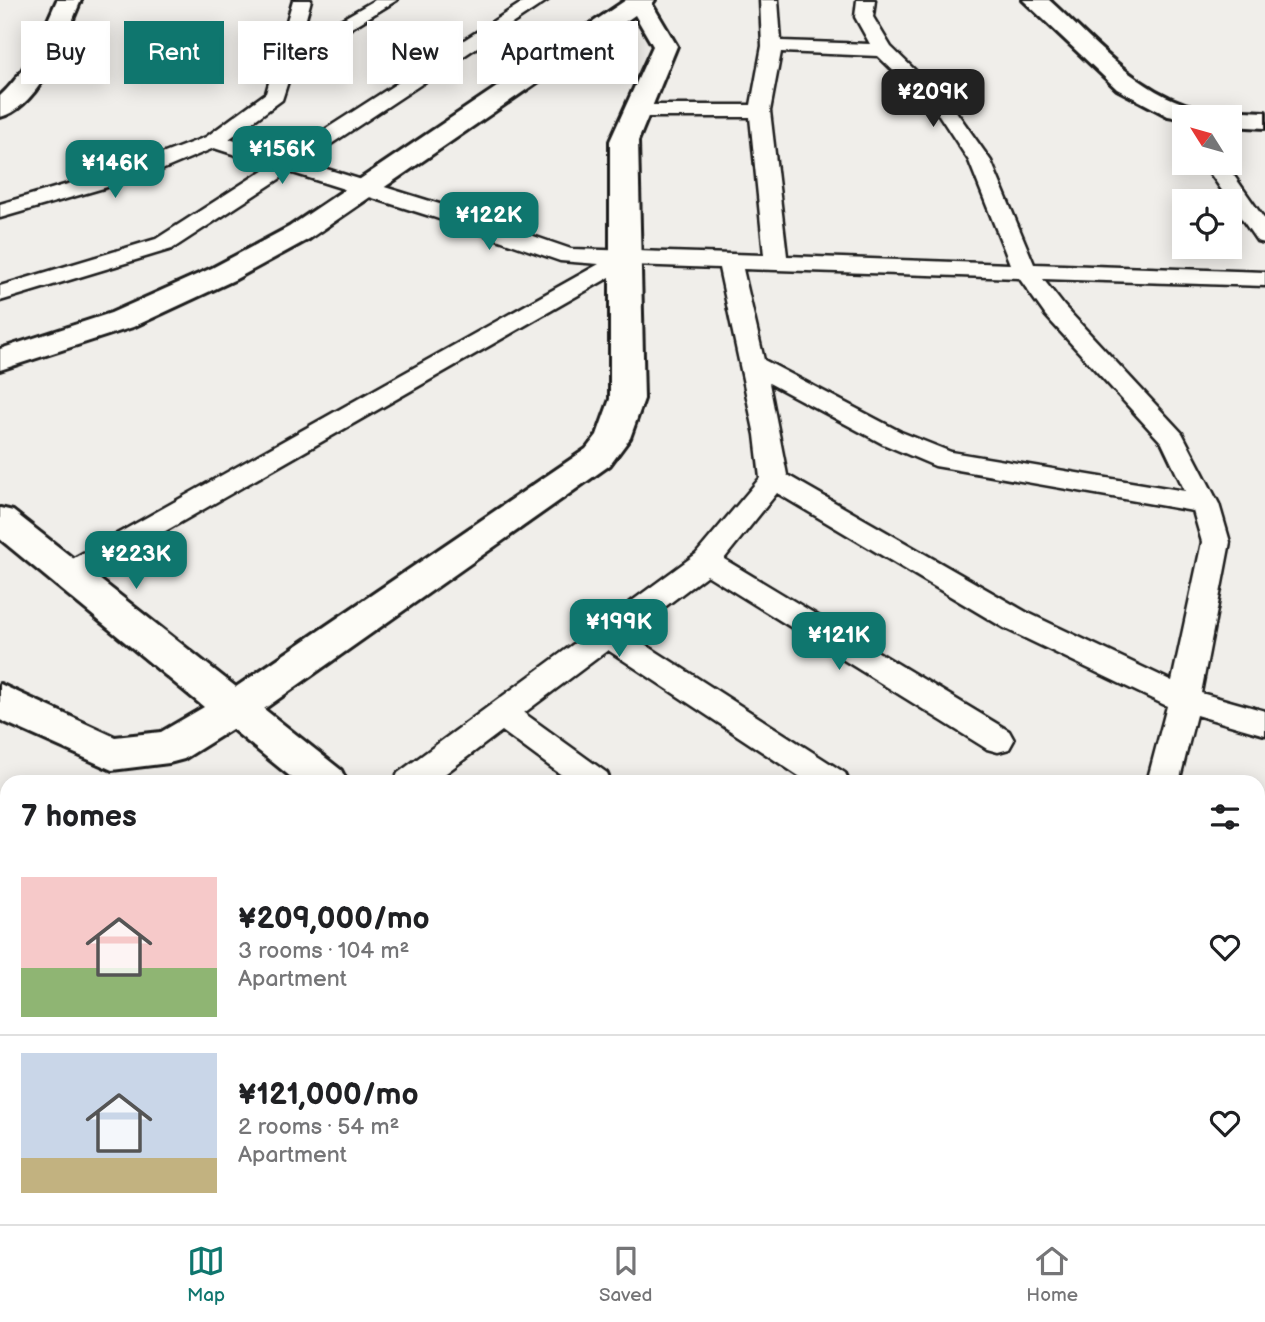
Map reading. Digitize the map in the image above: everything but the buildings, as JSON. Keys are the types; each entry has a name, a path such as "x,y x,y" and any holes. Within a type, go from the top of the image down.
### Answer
{"street":[{"path":"0,109 17,98 29,80 69,0"},
{"path":"296,21 302,0"},
{"path":"352,21 388,0"},
{"path":"0,294 164,244 283,164 539,0"},
{"path":"0,360 122,320 223,274 299,233 640,0 665,46 624,141 627,399 612,438 598,457 235,708 169,747 112,754 12,708 0,699"},
{"path":"768,0 772,46 760,111 776,263"},
{"path":"866,0 863,17 883,50 946,111 980,161 1024,269 1055,311 1172,439 1205,504 1216,542 1184,700 1165,775"},
{"path":"1035,0 1126,84 1172,110"},
{"path":"772,46 883,50"},
{"path":"0,211 144,169 214,141 275,96 278,84"},
{"path":"637,111 760,111"},
{"path":"1242,119 1265,120"},
{"path":"214,141 441,212 568,256 624,260 1024,269 1265,279"},
{"path":"1222,175 1265,236"},
{"path":"68,575 624,260"},
{"path":"419,775 706,561 774,479 768,435 730,263"},
{"path":"753,364 892,438 944,460 1205,504"},
{"path":"774,479 1015,620 1184,700 1265,723"},
{"path":"0,520 317,775"},
{"path":"706,561 998,740"},
{"path":"608,635 822,775"},
{"path":"502,714 586,775"}]}
